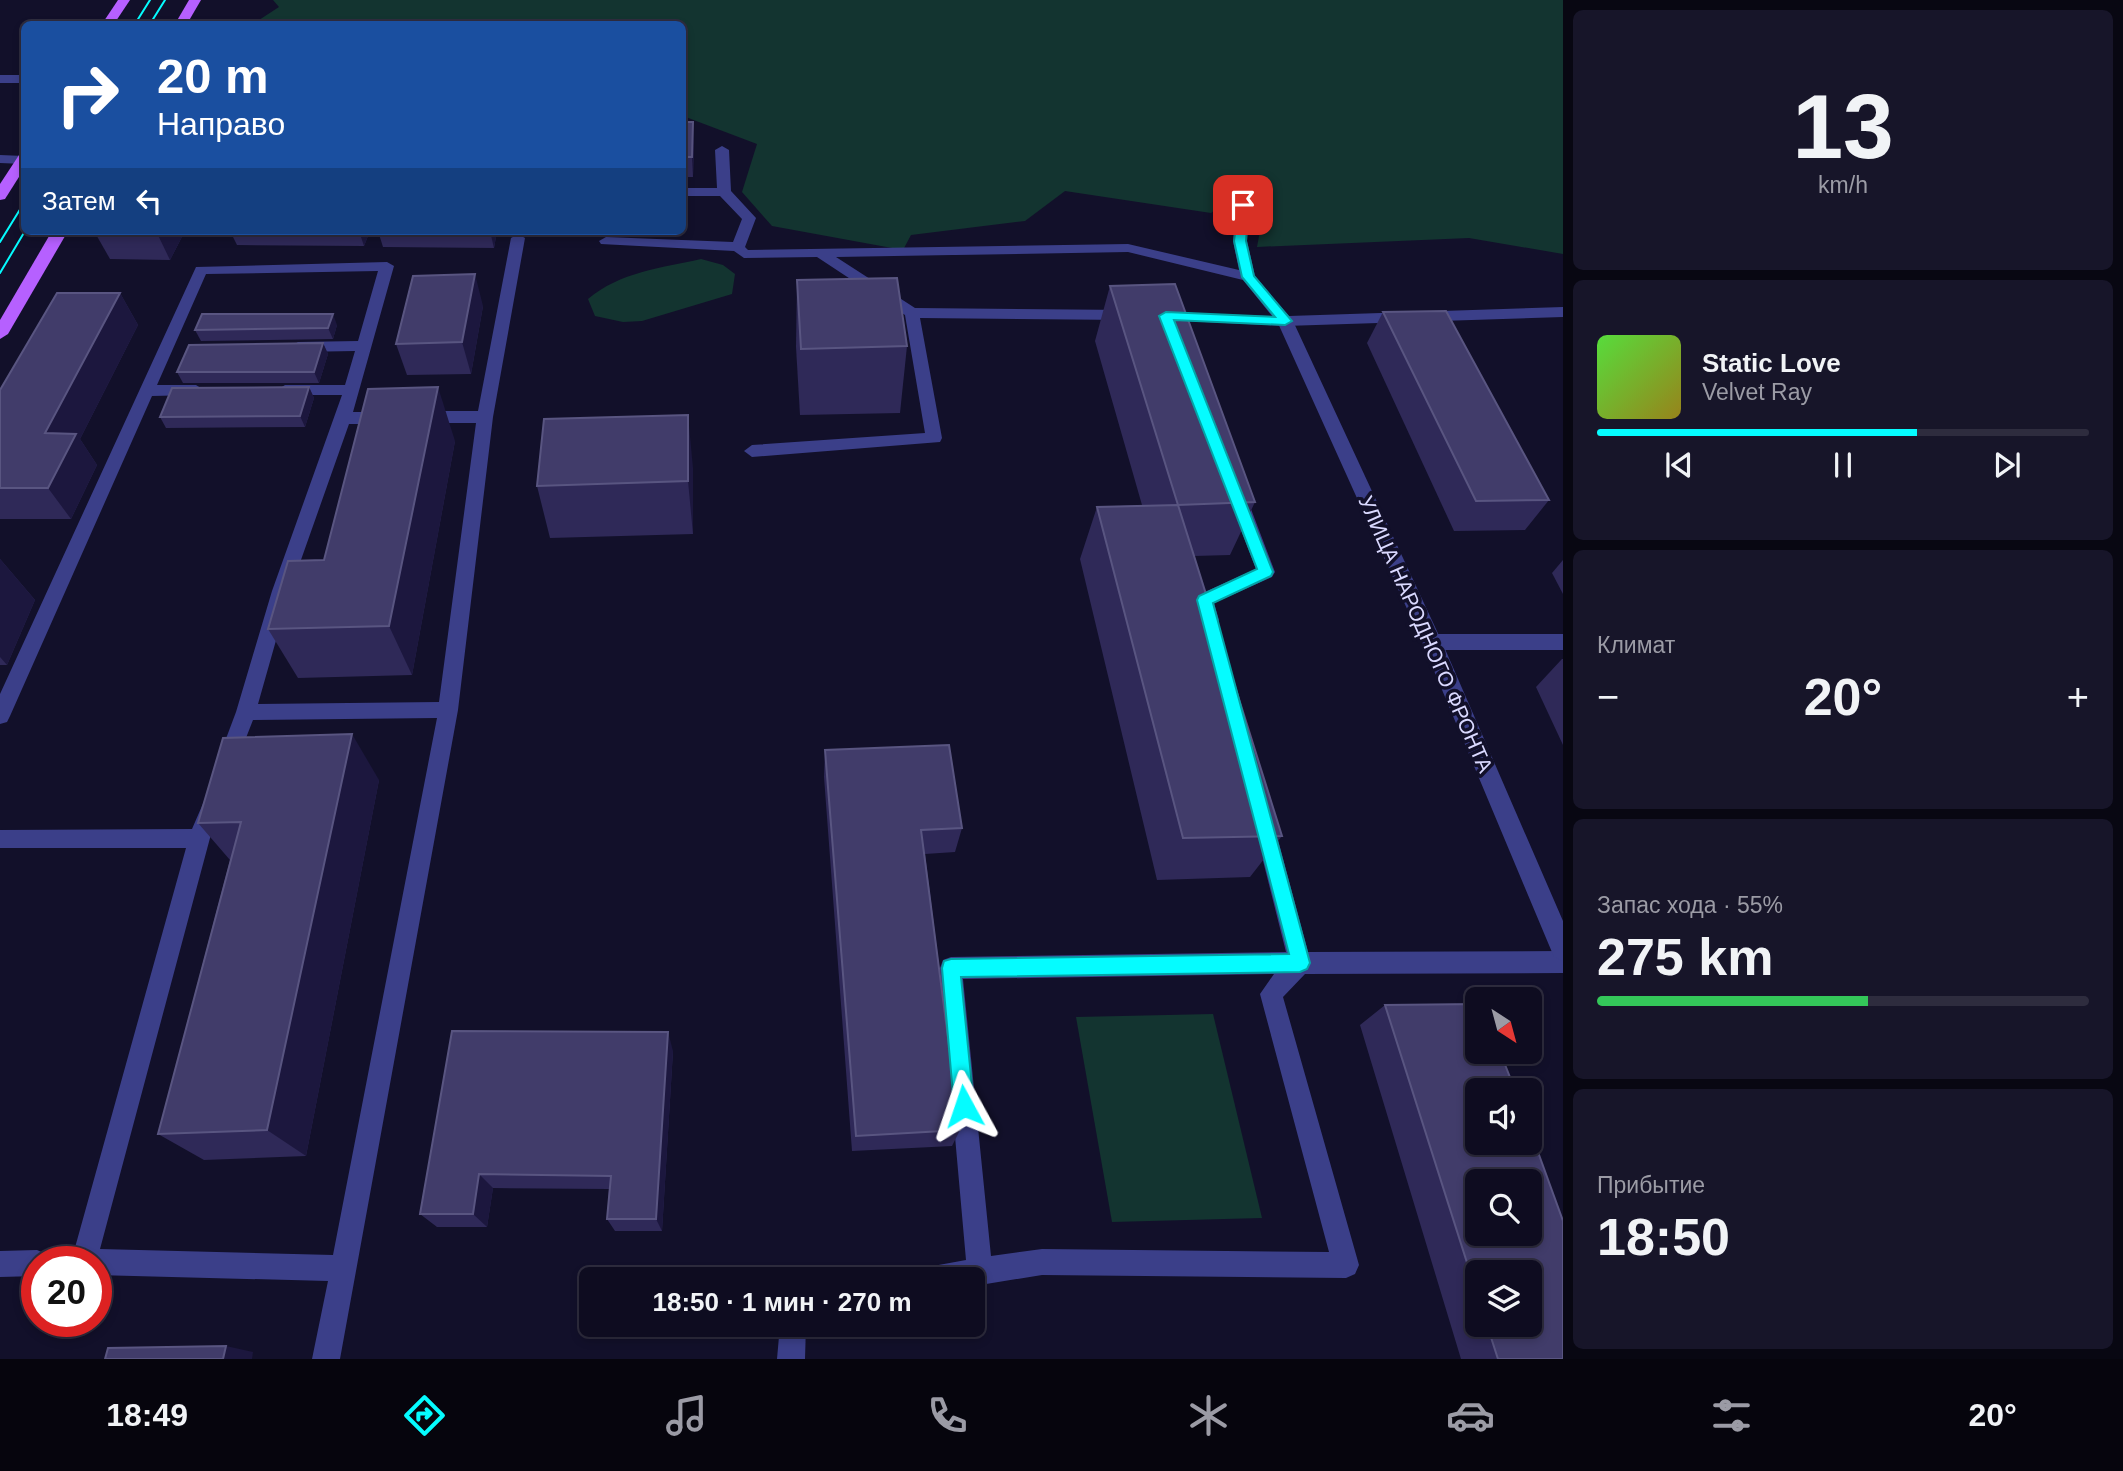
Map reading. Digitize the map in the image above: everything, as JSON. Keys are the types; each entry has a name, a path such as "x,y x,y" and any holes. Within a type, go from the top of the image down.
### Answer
{"main road":[{"path":"110,21 124,0"},
{"path":"183,21 195,0"},
{"path":"0,196 21,164"},
{"path":"0,334 58,235"}],"street":[{"name":"УЛИЦА НАРОДНОГО ФРОНТА","path":"1285,321 1432,642 1563,949"}],"lane":[{"path":"0,79 21,79"},
{"path":"722,150 724,192 749,218 738,247"},
{"path":"0,159 21,159"},
{"path":"686,192 724,192"},
{"path":"1243,205 1240,241 1248,277 1285,321"},
{"path":"326,1359 448,710 485,417 518,238"},
{"path":"606,241 738,247 744,254 1128,248 1248,277"},
{"path":"820,253 912,313 1152,315 1285,321 1563,312"},
{"path":"0,716 147,390 172,349 201,270 387,266 351,390 282,591 246,712 199,838 88,1246"},
{"path":"752,450 934,438 912,313"},
{"path":"1152,315 1176,336"},
{"path":"284,347 364,346"},
{"path":"147,390 215,390"},
{"path":"269,390 351,390"},
{"path":"342,418 485,417"},
{"path":"1215,640 1204,600 1266,572 1228,472"},
{"path":"1432,642 1563,642"},
{"path":"246,712 448,710"},
{"path":"1260,810 1300,963"},
{"path":"0,839 199,838"},
{"path":"980,1267 951,968 1563,962"},
{"path":"985,1271 1042,1262 1346,1265 1271,994 1300,963"},
{"path":"112,1262 342,1268"},
{"path":"0,1264 21,1263"},
{"path":"792,1359 793,1337"}],"green space":[{"path":"273,0 1563,0 1563,254 1469,238 1257,247 1265,204 1234,195 1211,213 1065,191 1025,221 911,235 903,250 772,226 742,192 757,144 686,117 686,21 258,21 279,7"},
{"path":"701,259 723,265 735,274 732,294 642,321 623,322 595,316 588,299 600,290 642,272"},
{"path":"1213,1014 1262,1218 1112,1222 1076,1017"}],"building":[{"path":"686,122 693,122 692,157 686,157"},
{"path":"475,274 462,342 396,344 413,276"},
{"path":"897,278 907,346 801,349 797,280"},
{"path":"1175,284 1255,502 1178,505 1110,286"},
{"path":"57,293 120,293 45,433 76,434 48,488 0,488 0,390"},
{"path":"1446,311 1549,500 1476,501 1383,312"},
{"path":"202,314 333,314 328,328 195,330"},
{"path":"323,343 314,372 177,372 189,345"},
{"path":"309,387 300,416 160,417 172,388"},
{"path":"438,387 389,626 268,629 288,561 324,560 368,389"},
{"path":"688,415 688,481 537,486 544,419"},
{"path":"1178,505 1282,836 1183,838 1097,507"},
{"path":"352,734 267,1130 158,1134 241,822 198,823 223,738"},
{"path":"949,745 962,828 921,830 960,1130 856,1136 825,750"},
{"path":"1465,1004 1465,1064 1505,1064 1510,1078 1465,1078 1465,1155 1539,1155 1563,1221 1563,1359 1498,1359 1491,1337 1542,1337 1542,1260 1466,1260 1385,1005"},
{"path":"452,1031 668,1032 656,1219 607,1219 611,1176 479,1174 473,1214 420,1214"},
{"path":"226,1346 223,1359 105,1359 108,1348"}],"tram line":[{"path":"137,21 150,0"},
{"path":"152,21 165,0"},
{"path":"0,242 21,208"},
{"path":"0,273 23,235"}],"route":[{"path":"964,1106 951,968 1300,963 1204,600 1266,572 1166,316 1285,321 1248,277 1240,241 1243,205"}]}
